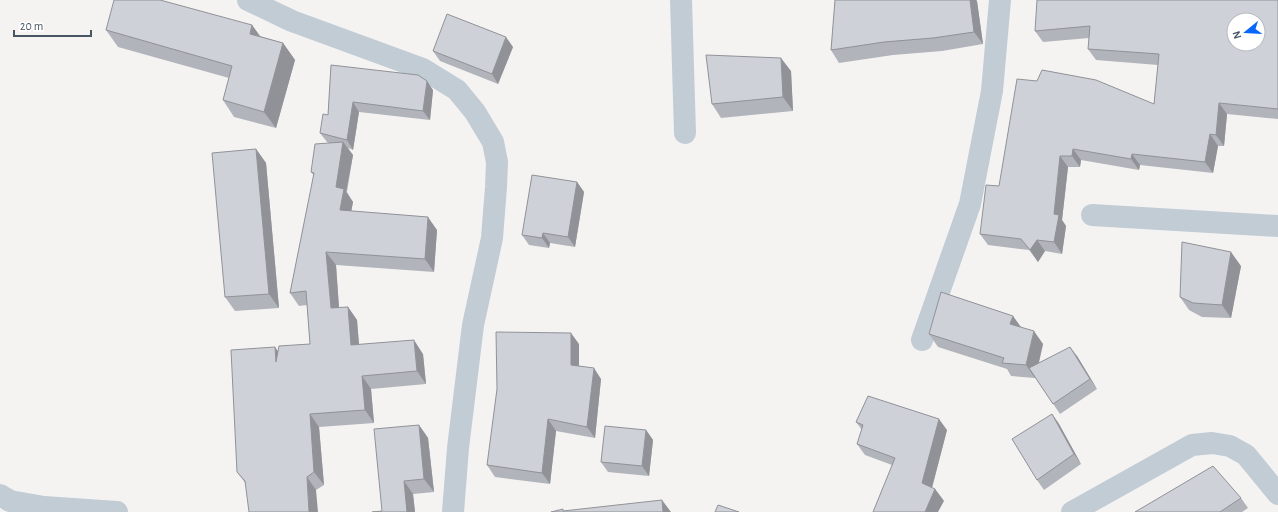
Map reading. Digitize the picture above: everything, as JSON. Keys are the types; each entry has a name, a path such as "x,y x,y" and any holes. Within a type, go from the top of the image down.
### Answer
{"street":[{"path":"248,0 292,21 423,69 457,90 475,112 493,142 497,162 492,238 473,325 458,448 453,512"},
{"path":"681,0 685,134"},
{"path":"922,340 970,204 992,91 1000,0"},
{"path":"1092,214 1278,226"},
{"path":"1072,512 1192,445 1212,443 1230,446 1246,455 1278,494"},
{"path":"0,495 10,501 44,507 117,512"}],"building":[{"path":"114,0 160,0 252,25 250,34 283,43 264,112 223,100 232,66 106,30"},
{"path":"835,0 970,0 974,32 933,38 884,42 831,50"},
{"path":"1037,0 1278,0 1278,109 1219,103 1216,135 1210,134 1205,162 1132,154 1131,159 1073,149 1072,156 1060,156 1054,214 1059,215 1054,242 1037,240 1030,250 1021,239 980,234 986,185 999,186 1017,79 1037,81 1042,70 1096,80 1154,104 1159,54 1088,49 1090,26 1035,31"},
{"path":"447,14 506,37 492,74 433,51"},
{"path":"706,55 781,58 783,97 712,104"},
{"path":"331,65 418,75 427,81 423,111 353,102 347,140 320,133 323,114 328,115"},
{"path":"343,142 336,187 344,189 340,210 428,217 425,259 326,252 331,308 348,307 351,345 414,340 417,371 362,376 365,410 310,414 314,472 307,477 309,512 249,512 245,481 237,472 231,350 275,347 276,362 279,346 310,344 306,291 290,293 314,173 311,172 315,144"},
{"path":"256,149 269,294 225,297 212,153"},
{"path":"532,175 577,182 568,237 543,233 542,238 522,235"},
{"path":"1182,242 1231,252 1222,305 1193,303 1180,297"},
{"path":"941,292 1013,316 1010,324 1034,331 1026,365 1002,363 1004,358 929,334"},
{"path":"496,332 571,333 571,365 594,368 587,427 548,419 542,473 487,465 497,389"},
{"path":"1070,347 1090,379 1053,404 1029,368"},
{"path":"868,396 939,419 922,483 935,489 925,512 873,512 895,458 857,444 863,425 856,422"},
{"path":"1052,414 1074,454 1037,480 1012,439"},
{"path":"419,425 424,479 404,481 407,512 372,512 382,511 374,429"},
{"path":"605,426 646,430 642,466 601,462"},
{"path":"1213,466 1241,498 1220,512 1135,512"},
{"path":"662,500 663,512 551,512 563,509 563,511"},
{"path":"718,505 739,512 715,512"}]}
